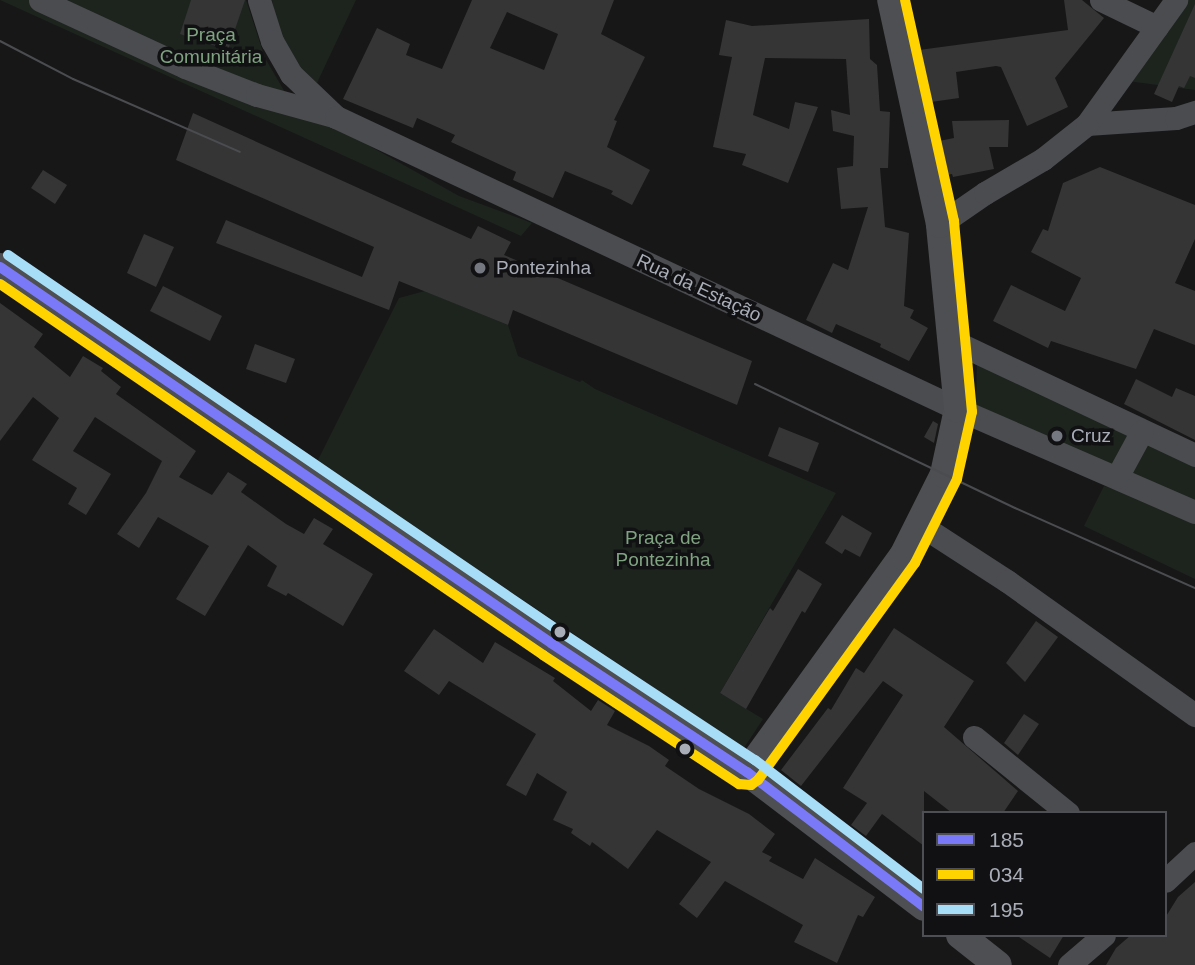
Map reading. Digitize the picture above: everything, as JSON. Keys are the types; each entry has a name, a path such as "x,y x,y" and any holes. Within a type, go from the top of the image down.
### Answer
{"main road":[{"path":"747,772 903,556 944,474 958,409 940,224 891,0"},
{"path":"0,267 517,621 747,772 922,905"},
{"path":"963,937 998,965"}],"street":[{"path":"40,0 185,67 257,95 336,117"},
{"name":"Rua da Estação","path":"260,0 272,41 291,74 336,117 958,409 1195,512"},
{"path":"1101,0 1157,27"},
{"path":"940,224 985,193 1043,159 1087,124 1176,0"},
{"path":"1087,124 1176,118 1195,112"},
{"path":"953,341 1195,455"},
{"path":"1117,477 1142,431"},
{"path":"919,524 1007,581 1195,715"},
{"path":"974,737 1066,811"},
{"path":"1167,879 1195,853"},
{"path":"1069,965 1102,937"}],"green space":[{"name":"Praça Comunitária","path":"0,0 246,0 265,58 286,94 325,121 459,196 532,223 521,236"},
{"path":"272,0 356,0 317,83 296,63 277,28"},
{"path":"1178,0 1195,0 1195,90 1120,80"},
{"name":"Praça de Pontezinha","path":"425,291 508,325 518,356 580,382 582,380 595,389 836,493 720,693 763,719 744,748 317,462 399,298"},
{"path":"977,354 1003,354 1146,419 1141,432 1195,459 1195,505 976,405"},
{"path":"1104,486 1157,503 1195,520 1195,579 1084,526"}],"building":[{"name":"Praça Comunitária","path":"191,0 245,0 228,50 180,34"},
{"path":"472,0 614,0 601,34 645,57 614,120 617,121 607,147 650,170 632,205 611,194 613,191 565,171 553,198 513,180 516,172 451,142 455,135 417,118 413,128 343,99 377,28 410,44 406,55 442,69","holes":["507,12 558,34 544,70 490,48"]},
{"path":"1064,0 1082,0 1104,18 1055,78 1068,107 1027,126 1001,67 996,66 956,72 959,98 931,102 919,50 1068,30"},
{"path":"1195,4 1195,78 1190,76 1184,88 1179,86 1172,102 1154,94"},
{"path":"869,19 870,59 877,65 880,111 890,112 888,168 880,168 885,227 909,233 904,306 914,310 910,318 928,328 909,361 880,347 881,344 836,324 832,333 806,320 833,263 848,270 868,207 841,209 837,168 853,166 854,136 833,131 831,110 850,115 846,59 765,58 753,115 789,129 795,102 818,107 788,183 742,165 746,154 713,147 732,57 719,55 726,20 752,26"},
{"path":"193,113 471,239 478,226 511,242 504,255 752,361 737,405 513,310 508,325 399,281 389,310 216,243 226,220 362,277 374,247 176,160"},
{"path":"1009,120 1008,147 989,147 994,169 953,177 952,174 946,175 939,141 954,138 952,121"},
{"path":"1100,167 1195,205 1195,239 1175,283 1195,291 1195,345 1154,329 1136,369 1051,341 1048,348 993,321 1011,285 1065,311 1081,278 1031,252 1043,229 1048,231 1063,183"},
{"path":"43,170 67,185 55,204 31,188"},
{"path":"144,234 174,247 156,287 127,273"},
{"path":"163,286 222,316 210,341 150,311"},
{"path":"0,303 43,334 34,347 70,377 83,356 103,368 101,371 121,387 116,394 196,451 179,477 212,495 228,472 247,484 241,492 304,534 314,518 333,529 323,544 373,574 343,626 288,593 286,596 267,586 277,566 248,545 205,616 176,599 209,546 158,517 139,548 117,534 146,493 162,461 95,417 73,451 111,474 86,515 68,504 77,488 32,460 59,418 33,397 0,441"},
{"path":"255,344 295,359 286,383 246,369"},
{"path":"1136,379 1172,397 1176,388 1195,396 1195,440 1124,404"},
{"path":"933,421 938,424 934,443 924,437"},
{"path":"779,427 819,443 808,472 768,456"},
{"path":"842,515 872,533 860,557 845,549 842,554 825,543"},
{"path":"798,569 822,584 805,613 802,611 746,709 720,693 770,608 773,611"},
{"path":"1036,621 1058,637 1025,682 1006,663"},
{"path":"894,628 974,681 944,727 1018,791 1004,811 949,811 924,791 922,844 882,814 866,836 851,825 867,803 843,788 903,695 883,681 801,786 781,770 828,708 831,710 856,668 864,673"},
{"path":"434,629 483,663 495,642 555,678 553,681 591,711 598,700 615,711 607,725 649,746 669,760 665,766 699,789 749,814 775,834 762,852 772,857 769,861 803,879 815,858 875,897 863,917 858,915 837,963 794,942 803,925 725,881 697,918 679,904 711,862 657,830 628,869 592,842 590,846 571,833 573,829 553,820 567,792 537,773 526,796 506,785 536,734 449,681 439,695 404,671"},
{"path":"1024,714 1039,724 1018,755 1004,743"},
{"path":"1195,882 1195,965 1106,965 1116,948 1129,937 1167,937 1167,915 1178,897"},
{"path":"1019,937 1063,937 1050,958"}],"tram line":[{"path":"0,41 73,79 240,152"},
{"path":"755,384 1015,508 1195,588"}],"transit line":[{"name":"034","path":"0,284 543,655 739,784 751,785 758,780 915,563 957,479 972,412 954,221 905,0"},
{"name":"195","path":"8,255 559,631 755,760 922,887"},
{"name":"185","path":"0,267 551,643 747,772 922,905"}],"place":[{"name":"Pontezinha","path":"480,268"},
{"name":"Cruz","path":"1057,436"}]}
